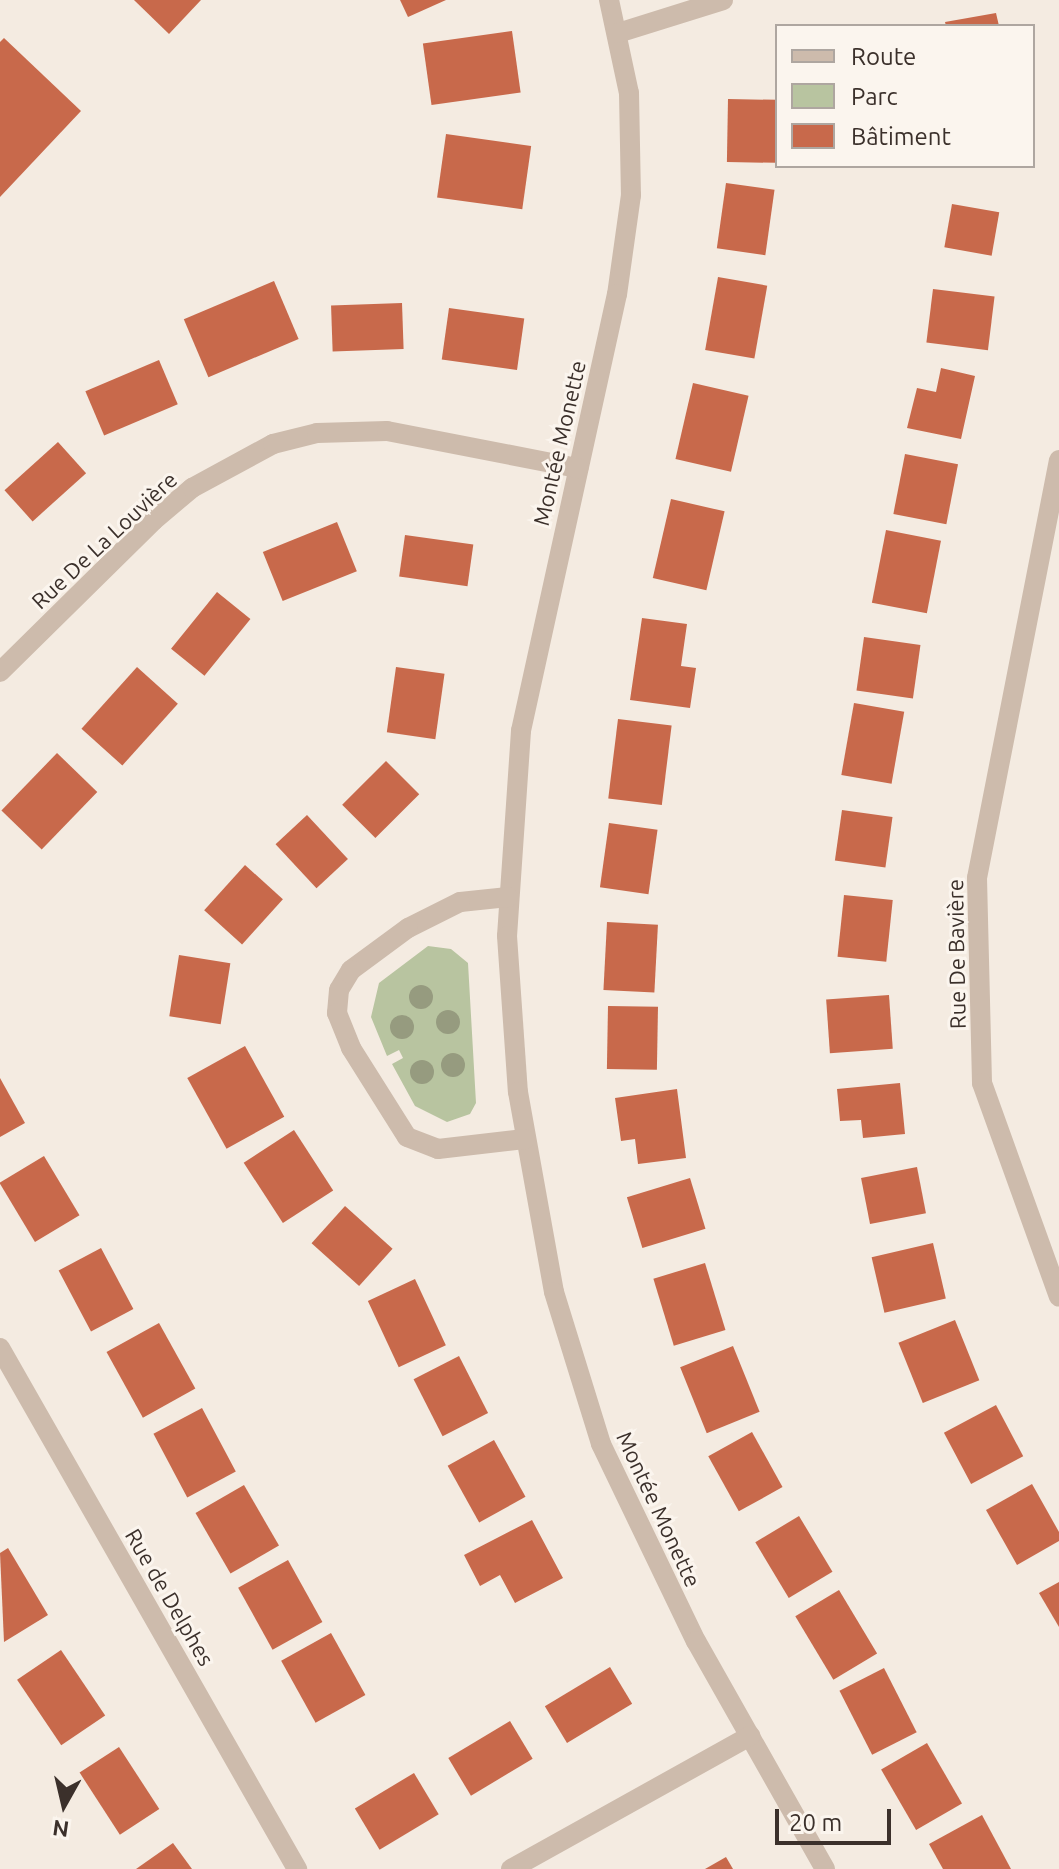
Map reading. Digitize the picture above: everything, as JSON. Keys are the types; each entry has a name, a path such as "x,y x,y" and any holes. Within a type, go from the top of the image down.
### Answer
{"street":[{"name":"Montée Monette","path":"609,0 618,33 633,134 629,216 521,731 508,897 510,1006 524,1139 557,1303 601,1444 642,1537 825,1869"},
{"path":"618,33 723,0"},
{"name":"Rue De La Louvière","path":"0,672 164,512 219,471 273,444 317,433 387,431 578,468"},
{"name":"Rue De Bavière","path":"1059,460 1052,524 977,878 982,1083 1059,1297"},
{"path":"508,897 460,902 408,928 351,970 339,990 337,1013 351,1048 407,1137 438,1149 524,1139"},
{"name":"Rue de Delphes","path":"0,1348 297,1869"},
{"path":"511,1869 750,1736"}],"green space":[{"path":"428,946 451,949 468,963 476,1103 470,1114 447,1122 415,1106 392,1064 403,1058 399,1050 387,1056 371,1017 379,983"}],"building":[{"path":"134,0 201,0 169,34"},
{"path":"400,0 446,0 408,17"},
{"path":"996,13 999,24 946,24"},
{"path":"512,31 521,92 432,105 423,44"},
{"path":"4,38 81,111 0,197 0,42"},
{"path":"728,99 775,100 775,163 727,162"},
{"path":"446,134 531,146 522,209 437,197"},
{"path":"726,183 775,190 765,255 717,248"},
{"path":"952,204 999,212 992,256 944,247"},
{"path":"718,277 767,286 754,359 705,350"},
{"path":"274,281 299,339 208,377 184,319"},
{"path":"933,289 995,297 988,350 926,343"},
{"path":"402,303 404,349 333,351 331,305"},
{"path":"449,308 524,319 517,370 442,359"},
{"path":"159,360 178,404 104,435 85,391"},
{"path":"941,368 975,376 961,439 907,428 917,388 936,392"},
{"path":"693,383 749,396 731,472 675,459"},
{"path":"58,442 86,473 33,521 4,490"},
{"path":"905,454 958,464 946,524 893,514"},
{"path":"671,499 725,511 706,590 653,578"},
{"path":"337,522 357,571 283,601 263,552"},
{"path":"886,530 941,541 927,613 872,603"},
{"path":"405,535 473,545 467,586 399,577"},
{"path":"217,592 250,619 204,676 171,649"},
{"path":"642,618 687,624 681,666 696,668 690,708 630,700"},
{"path":"864,637 920,645 913,698 856,690"},
{"path":"137,667 178,704 122,765 81,729"},
{"path":"396,667 445,674 435,739 387,732"},
{"path":"854,703 904,712 892,784 841,775"},
{"path":"618,719 672,726 662,805 608,798"},
{"path":"57,753 97,792 42,849 1,811"},
{"path":"386,761 419,794 375,838 342,805"},
{"path":"842,810 893,817 885,868 835,861"},
{"path":"307,815 348,859 316,888 276,844"},
{"path":"609,823 658,830 648,894 600,887"},
{"path":"245,865 283,899 242,944 204,910"},
{"path":"844,895 893,900 886,962 838,957"},
{"path":"607,922 658,925 654,993 603,990"},
{"path":"179,955 230,963 221,1024 169,1016"},
{"path":"889,995 893,1049 830,1053 826,999"},
{"path":"608,1006 658,1007 657,1070 607,1069"},
{"path":"245,1046 284,1117 227,1149 187,1078"},
{"path":"0,1078 25,1123 0,1137"},
{"path":"900,1083 905,1134 863,1138 861,1120 840,1121 837,1089"},
{"path":"677,1089 686,1158 638,1164 635,1139 621,1141 615,1098"},
{"path":"294,1130 333,1190 283,1223 244,1163"},
{"path":"44,1156 80,1215 35,1242 0,1182"},
{"path":"917,1167 926,1213 870,1224 861,1178"},
{"path":"690,1178 705,1229 642,1248 627,1197"},
{"path":"345,1206 393,1249 359,1286 312,1243"},
{"path":"933,1243 946,1299 884,1313 872,1257"},
{"path":"101,1248 133,1309 91,1331 59,1271"},
{"path":"705,1263 725,1330 674,1346 653,1279"},
{"path":"415,1279 446,1345 399,1367 368,1301"},
{"path":"955,1320 979,1380 923,1403 898,1343"},
{"path":"159,1323 195,1389 143,1418 107,1352"},
{"path":"733,1346 760,1412 707,1433 680,1367"},
{"path":"459,1356 488,1413 443,1436 414,1379"},
{"path":"996,1405 1023,1456 971,1484 944,1433"},
{"path":"202,1408 236,1472 187,1497 153,1434"},
{"path":"752,1432 783,1487 739,1511 708,1456"},
{"path":"494,1440 526,1497 479,1523 448,1466"},
{"path":"1032,1484 1059,1532 1059,1541 1017,1565 986,1510"},
{"path":"244,1485 279,1546 231,1574 196,1513"},
{"path":"799,1516 832,1572 789,1598 755,1542"},
{"path":"532,1520 563,1578 515,1603 500,1575 480,1586 464,1555"},
{"path":"8,1548 48,1615 4,1642 0,1553"},
{"path":"288,1560 322,1622 273,1650 238,1588"},
{"path":"1059,1582 1059,1627 1039,1593"},
{"path":"839,1590 877,1653 833,1680 795,1616"},
{"path":"331,1633 365,1695 316,1723 281,1661"},
{"path":"61,1650 105,1715 61,1745 17,1680"},
{"path":"610,1667 632,1704 567,1743 545,1706"},
{"path":"884,1668 917,1732 872,1755 839,1691"},
{"path":"510,1721 533,1759 471,1796 448,1758"},
{"path":"927,1743 962,1804 916,1830 881,1770"},
{"path":"119,1747 159,1809 120,1835 80,1773"},
{"path":"414,1773 439,1814 380,1850 355,1809"},
{"path":"982,1815 1011,1869 943,1869 929,1844"},
{"path":"173,1843 192,1869 136,1869"},
{"path":"726,1857 733,1869 705,1869"}]}
